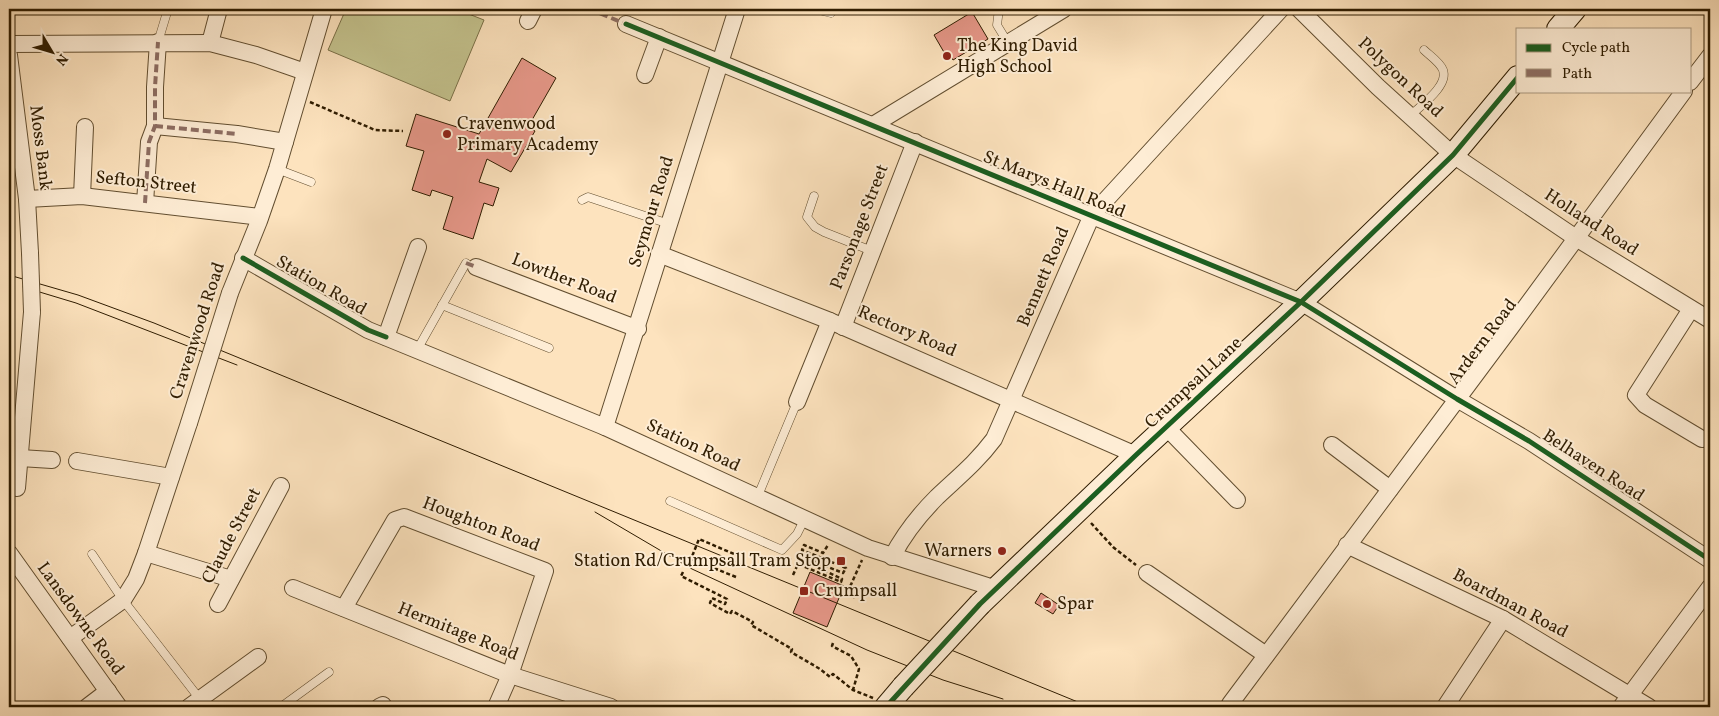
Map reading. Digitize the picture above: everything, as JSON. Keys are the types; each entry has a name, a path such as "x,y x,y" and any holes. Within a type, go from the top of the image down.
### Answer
{"street":[{"path":"210,43 219,9"},
{"name":"Cravenwood Road","path":"70,638 123,600 136,578 189,423 230,292 277,169 324,9"},
{"name":"Seymour Road","path":"606,427 638,328 659,254 738,9"},
{"path":"873,125 1064,9"},
{"name":"Bennett Road","path":"892,557 899,544 935,499 978,461 994,439 1013,400 1092,215 1281,9"},
{"name":"Polygon Road","path":"1299,9 1453,155"},
{"path":"1559,28 1575,9"},
{"name":"St Marys Hall Road","path":"626,24 1301,302 1457,399"},
{"path":"645,75 660,37"},
{"path":"145,203 149,142 155,126 158,42"},
{"path":"9,44 210,43 256,55 304,72"},
{"name":"Moss Bank","path":"9,55 14,142 27,199 32,312 17,488"},
{"path":"1692,79 1710,56"},
{"name":"Crumpsall Lane","path":"887,707 903,687 980,604 1136,455 1301,302 1453,155 1516,79"},
{"name":"Ardern Road","path":"1232,706 1266,655 1683,92"},
{"path":"155,126 236,134 284,142"},
{"path":"82,196 84,127"},
{"name":"Parsonage Street","path":"797,402 872,251 915,142"},
{"name":"Holland Road","path":"1453,155 1576,238 1710,320"},
{"name":"Sefton Street","path":"27,199 82,196 260,217"},
{"path":"386,337 418,247"},
{"name":"Rectory Road","path":"659,254 837,324 1136,455"},
{"name":"Station Road","path":"243,258 368,330 606,427 868,548 997,589"},
{"name":"Lowther Road","path":"471,265 638,328"},
{"path":"1691,309 1636,395 1645,405 1702,439"},
{"name":"Belhaven Road","path":"1457,399 1529,441 1710,560"},
{"path":"1166,427 1237,500"},
{"path":"1332,445 1390,489"},
{"path":"20,458 52,460"},
{"path":"77,461 171,477"},
{"name":"Claude Street","path":"218,604 282,486"},
{"name":"Houghton Road","path":"344,608 395,520 404,517 545,572 510,675"},
{"name":"Boardman Road","path":"1347,546 1503,619 1625,701 1649,707"},
{"name":"Lansdowne Road","path":"9,553 119,707"},
{"path":"146,553 231,579"},
{"path":"1148,573 1266,655"},
{"path":"1625,701 1710,587"},
{"name":"Hermitage Road","path":"293,588 510,675 611,707"},
{"path":"1445,707 1503,619"},
{"path":"198,705 258,657"},
{"path":"496,707 510,675"},
{"path":"87,707 108,691"}],"lane":[{"path":"158,42 168,9"},
{"path":"815,9 831,13"},
{"path":"999,9 998,25 1008,43"},
{"path":"1410,116 1440,86 1444,75 1442,67 1424,50"},
{"path":"277,169 311,182"},
{"path":"814,196 807,217 810,223 824,232 872,251"},
{"path":"582,200 588,197 669,224"},
{"path":"416,350 442,305 471,265"},
{"path":"442,305 549,348"},
{"path":"757,498 797,402"},
{"path":"670,501 782,550 797,534 804,520"},
{"path":"92,554 198,705"},
{"path":"281,707 329,672"}],"path":[{"path":"297,97 333,110 374,130 404,131"},
{"path":"1079,510 1113,547 1148,573"},
{"path":"793,575 798,564 841,582 842,579 800,560 801,556 843,573 846,568 802,550 804,545 824,554 832,532"},
{"path":"689,562 699,539 741,557"},
{"path":"846,596 847,594 854,597 856,592 849,589 868,548"},
{"path":"691,559 736,577"},
{"path":"776,568 778,562 788,566 790,559"},
{"path":"683,572 681,576 727,599 725,604 712,598 710,603 730,614 732,611 753,622 751,625 792,649 791,652 830,677 833,674 852,690 887,707"},
{"path":"833,643 832,646 851,656 859,669 852,690"}],"shaded area":[{"path":"346,9 456,9 484,20 450,101 328,50"}],"building":[{"path":"972,12 988,39 953,60 948,52 945,54 934,35"},
{"path":"522,58 556,78 528,127 535,131 511,172 487,159 479,182 499,188 493,206 484,203 473,239 443,229 453,197 432,190 430,196 412,190 424,151 406,146 416,114 479,134"},
{"path":"810,572 844,586 827,627 793,613"},
{"name":"Spar","path":"1041,593 1059,605 1053,614 1035,603"}],"tram line":[{"path":"9,275 78,295 154,323 1090,707"},
{"path":"23,287 76,303 237,365"},
{"path":"595,512 692,569 867,650 943,680 1003,699"}],"marked path":[{"path":"589,9 626,24"},
{"path":"145,203 149,142 155,126 158,42"},
{"path":"155,126 237,134"},
{"path":"466,263 476,267"}],"cycle path":[{"path":"626,24 1301,302 1457,399 1529,441 1710,560"},
{"path":"886,707 980,604 1136,455 1301,302 1453,155 1516,79"},
{"path":"243,258 368,330 386,337"}],"place":[{"name":"The King David High School","path":"947,56"},
{"name":"Cravenwood Primary Academy","path":"447,134"},
{"name":"Warners","path":"1002,551"},
{"name":"Station Rd/Crumpsall Tram Stop","path":"841,561"},
{"name":"Crumpsall","path":"804,591"},
{"name":"Spar","path":"1047,604"}]}
